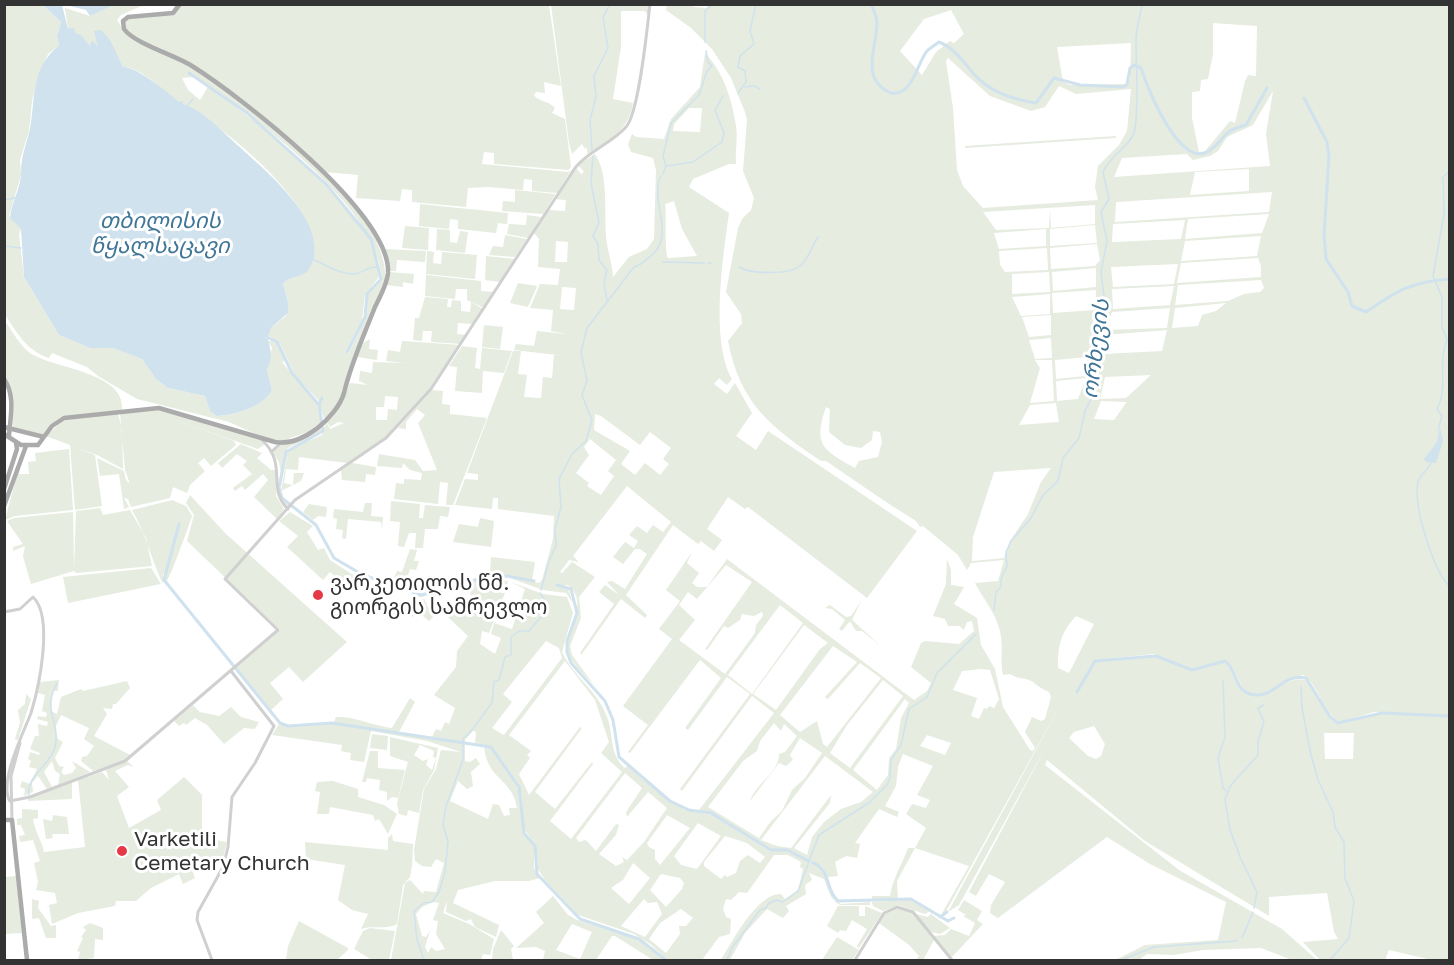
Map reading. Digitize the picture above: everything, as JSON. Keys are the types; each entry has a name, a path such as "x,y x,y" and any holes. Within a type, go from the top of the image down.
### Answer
{"main road":[{"path":"4,379 10,395 7,435 26,446 38,445 52,426 64,418 159,408 281,443 301,437 322,423 340,404 351,367 387,279 388,267 384,255 370,224 333,183 266,120 199,70 124,29 123,21 128,17 172,13 180,4"},
{"path":"7,427 44,437"},
{"path":"34,435 39,439 38,445"},
{"path":"4,489 17,449 16,442"},
{"path":"4,506 26,446"},
{"path":"4,820 12,820 27,960"},
{"path":"4,833 13,832"}],"street":[{"path":"10,801 30,797 125,761 278,630 225,579 292,504 386,438 431,389 575,168 583,159 613,140 630,122 651,4"},
{"path":"260,438 271,452 279,470 277,495 289,508"},
{"path":"271,452 281,443"},
{"path":"4,612 20,609 33,597 44,616 37,689 11,772 12,820"},
{"path":"212,960 197,914 223,867 228,847 232,797 255,763 274,726 233,669"},
{"path":"855,960 884,913 897,907 913,912 952,960"}],"shaded area":[{"path":"182,4 549,5 561,86 544,82 545,93 536,92 534,95 555,108 552,113 565,119 571,167 568,170 494,164 494,153 484,152 482,164 568,172 571,170 557,193 532,191 532,180 524,179 523,190 468,188 466,207 412,202 412,190 402,189 400,201 356,198 358,175 324,172 274,126 191,64 129,34 124,23 126,19 175,13"},
{"path":"710,4 1449,5 1449,715 1374,712 1340,722 1329,713 1314,686 1304,675 1292,678 1281,685 1298,679 1306,680 1331,720 1340,724 1382,714 1449,717 1449,960 1432,960 1389,950 1385,960 1320,960 1303,942 1338,939 1334,932 1327,893 1269,897 1269,916 1145,841 1047,760 1045,765 1179,870 1282,929 1317,960 1292,960 1261,948 1203,950 1173,955 1147,954 1139,960 1115,960 1145,945 1218,940 1226,902 1150,864 1107,837 998,918 990,913 991,905 1005,882 989,874 976,896 969,892 1049,741 959,905 948,912 1066,695 944,915 941,915 969,866 915,848 926,828 906,814 912,804 926,808 930,800 917,795 933,766 903,754 898,767 896,786 885,806 899,812 897,817 879,809 855,843 860,844 857,858 846,856 835,862 838,876 828,877 822,866 813,863 823,870 834,900 824,879 809,873 812,880 805,885 806,894 786,906 789,911 783,918 767,909 745,933 730,960 721,960 754,910 772,896 781,894 785,899 798,890 803,869 800,867 801,862 788,855 774,855 747,893 739,892 731,900 726,899 723,909 726,917 731,919 730,934 719,937 702,960 668,960 634,934 578,915 545,880 537,868 535,844 524,829 518,783 491,746 475,743 476,732 473,731 465,740 465,761 470,762 476,758 480,764 471,772 473,786 467,789 458,781 450,801 488,819 493,804 499,805 504,816 510,815 509,808 517,808 510,790 494,773 486,757 484,746 491,748 517,783 523,832 534,847 534,868 540,878 529,881 495,881 458,890 453,903 499,925 496,937 475,927 471,919 466,921 446,912 447,901 443,913 469,924 494,939 490,955 483,954 481,960 391,960 405,883 410,880 423,894 424,891 436,892 444,863 436,859 431,867 422,866 415,861 414,850 424,789 436,769 441,750 461,752 427,741 371,731 364,762 350,760 351,753 341,751 342,745 272,735 279,724 291,727 333,724 459,743 432,737 436,729 441,731 445,722 449,724 455,708 434,695 456,667 457,651 468,636 448,617 457,603 471,614 478,605 471,600 470,589 463,588 465,586 494,580 508,581 507,585 501,585 501,593 505,593 489,633 482,631 480,644 495,654 501,638 491,634 494,623 512,629 525,589 511,582 543,594 567,597 573,613 562,652 572,669 592,691 603,708 609,724 614,751 620,763 685,810 712,815 770,851 786,851 808,861 810,860 790,850 771,849 713,813 699,810 774,713 752,696 682,791 680,789 750,694 727,677 688,730 685,728 721,678 700,660 630,753 628,752 648,725 623,706 672,639 659,629 680,601 666,590 692,552 687,563 699,573 692,583 697,587 707,587 727,559 914,700 927,691 931,683 911,667 921,643 925,641 959,644 974,631 972,621 967,622 964,630 959,626 948,626 945,619 933,616 946,584 947,559 951,570 951,585 964,587 954,604 977,618 981,645 995,669 1003,707 1030,750 1033,751 1035,748 1025,732 1032,717 1041,721 1045,719 1051,697 1049,692 1030,680 1010,674 1003,675 1002,642 999,629 994,615 975,583 998,581 1004,560 971,563 967,570 958,555 923,526 920,527 916,521 787,437 760,412 741,382 733,363 728,341 742,323 741,314 726,292 738,228 742,219 751,210 754,198 743,171 747,120 731,78 712,49 691,28 666,10 667,5 694,5 694,7 706,8","holes":["951,10 964,34 954,43 950,41 936,52 922,75 900,51 924,19","1213,23 1257,26 1256,76 1248,75 1245,81 1235,123 1230,121 1205,151 1199,152 1192,118 1192,92 1200,91 1201,80 1208,79 1213,54","1131,43 1130,79 1126,84 1070,85 1063,82 1057,47","948,58 990,96 1031,111 1045,107 1059,86 1076,94 1131,89 1127,131 1119,145 1098,166 1095,187 1098,200 983,208 963,186 957,170 953,108 946,61","1273,91 1266,134 1270,166 1114,177 1122,158 1187,154 1193,160 1210,156 1218,151 1227,137 1253,125","1249,169 1249,191 1190,195 1195,172","1272,192 1269,212 1115,222 1116,202","1095,205 1095,224 1051,228 1050,209 1049,228 996,230 983,212","1269,214 1262,233 1185,239 1188,219","1185,220 1181,239 1112,242 1113,224","1095,225 1097,243 1050,246 1050,229","1046,229 1046,246 999,249 994,233","1261,236 1257,256 1181,261 1185,241","1097,244 1100,260 1095,266 1051,269 1050,248","1047,248 1048,270 1005,272 1000,265 999,251","1258,258 1261,277 1177,283 1181,263","1178,264 1174,284 1113,287 1111,267","1096,268 1096,287 1053,291 1052,272","1049,272 1050,292 1012,294 1012,274","1261,280 1264,288 1260,292 1244,294 1228,301 1175,305 1178,285","1174,286 1170,305 1113,309 1112,289","1096,290 1095,310 1053,313 1052,293","1050,294 1050,314 1021,316 1012,297","1226,303 1216,311 1202,315 1198,326 1172,328 1175,308","1170,308 1167,328 1106,330 1112,312","1051,315 1051,335 1029,337 1022,317","1167,330 1162,351 1104,354 1104,335","1051,338 1052,358 1035,359 1029,340","1087,357 1086,376 1056,379 1055,360","1035,360 1052,360 1054,401 1030,403 1040,368","1151,375 1126,398 1100,399 1105,377","1086,378 1078,399 1057,401 1056,381","1101,401 1126,403 1114,420 1094,419","1056,403 1059,422 1019,425 1030,405","826,407 830,409 829,432 845,445 861,448 872,440 873,431 880,432 882,442 878,457 859,461 855,468 828,451 823,445 820,430","1051,468 1041,482 1028,514 1010,541 1004,558 972,561 973,537 994,472","726,565 752,582 705,649 707,650 724,626 728,628 740,620 742,614 754,616 762,612 763,616 756,625 755,633 725,674 679,640 695,620 679,605 688,592 697,599","780,605 803,623 752,694 728,675","1076,616 1094,624 1069,673 1058,668 1059,646 1066,628","804,625 828,643 820,649 776,710 753,694","546,641 559,648 562,658 504,735 492,728 512,702 503,694","833,646 857,662 825,697 828,699 860,663 881,678 827,747 823,744 817,721 800,732 780,715","1154,654 1191,669 1225,660 1244,689 1256,694 1274,690 1261,695 1248,693 1239,686 1224,662 1192,671 1155,657 1096,662 1073,698 1095,660","565,661 595,700 609,742 601,753 622,772 571,839 550,821 593,764 592,762 555,809 535,792 582,728 580,727 529,795 519,774 530,758 527,755 531,751 509,735","990,670 999,699 994,708 989,706 987,709 984,708 979,719 971,716 977,698 953,690 962,671","883,680 903,696 850,768 830,753 847,725","905,699 909,703 901,718 896,749 889,758 888,775 877,790 853,770","774,723 781,731 784,724 797,736 785,752 779,754 775,767 750,801 779,763 786,766 793,760 790,755 800,738 822,753 805,778 792,790 782,811 771,821 759,838 708,807 743,761 757,751 760,741","1094,726 1105,744 1101,756 1096,759 1088,756 1069,738 1074,732","1324,733 1354,733 1353,759 1325,759","927,735 951,743 945,755 920,746","825,756 873,792 861,802 841,809 824,822 812,837 807,855 794,848 830,803 831,795 791,848 761,840","625,773 642,788 626,812 627,817 648,792 667,808 644,842 627,860 622,857 624,862 616,866 599,854 616,835 619,825 616,824 596,851 586,840 579,842 576,838","667,815 690,828 660,865 655,859 655,850 647,843","698,823 721,836 697,869 681,865 674,856","725,836 747,843 765,857 760,863 748,855 740,861 736,873 727,877 725,875 721,879 704,866 704,862","633,863 650,878 629,904 611,888 623,880","661,874 680,878 684,883 682,889 666,907 650,890","644,899 648,903 657,902 662,914 645,937 621,926","433,902 439,903 433,920 438,921 436,934 445,949 436,951 431,947 428,953 425,947 430,931 426,937 422,936 416,914 422,907","681,909 693,918 686,926 679,926 680,934 666,953 649,939 660,923"]},
{"path":"4,5 43,5 61,22 57,36 59,45 48,54 37,80 29,131 20,160 21,175 9,216 21,229 19,234 24,277 59,335 90,348 113,348 142,359 156,379 168,388 205,396 210,410 217,416 248,409 268,396 272,390 267,369 272,348 268,341 275,341 285,361 282,362 317,404 321,422 307,432 280,442 262,437 229,422 137,399 87,367 52,353 49,358 41,355 28,346 19,335 5,315"},
{"path":"114,5 144,5 121,15 117,20 126,33 141,43 185,63 274,128 339,189 364,220 380,250 385,278 339,401 332,413 324,419 318,400 295,375 280,344 268,335 271,328 286,316 288,302 283,284 305,272 312,264 313,238 306,219 294,200 278,182 227,134 174,100 136,70 123,67 118,57 104,61 68,29 65,8 90,16","holes":["191,73 245,112 307,163 335,192 359,221 366,234 316,174 274,136 208,87 200,100 188,90 182,78 193,77","372,245 382,280 367,296 365,320 348,354 345,352 362,320 365,295 379,277"]},
{"path":"551,5 650,5 648,16 645,11 621,11 621,47 613,99 633,103 631,112 617,133 587,154 587,147 585,149 582,144 572,154 569,143"},
{"path":"705,53 722,78 729,97 737,131 736,164 729,164 693,179 689,187 729,213 720,298 720,321 721,343 732,379 727,385 719,378 714,384 727,394 735,383 752,413 736,436 756,450 768,431 917,531 867,598 748,507 745,509 728,497 707,529 722,540 714,551 701,541 698,544 673,525 626,595 647,615 645,618 621,599 582,654 580,653 614,604 599,592 605,585 619,595 607,582 612,581 625,589 647,554 640,549 635,549 623,564 613,557 625,542 634,548 638,541 629,535 637,526 647,533 653,525 663,532 671,522 627,486 573,556 579,562 569,560 560,572 562,573 572,562 595,577 579,597 581,618 570,646 572,655 594,685 575,665 568,652 577,600 568,585 557,586 568,588 573,603 566,593 543,590 510,578 499,578 421,597 417,596 493,575 539,583 542,580 553,539 554,516 498,509 498,498 493,498 492,509 455,505 465,479 478,480 478,474 467,473 513,351 521,351 518,374 527,375 524,397 541,398 543,377 552,378 554,355 566,356 514,350 516,344 534,346 537,331 567,334 551,331 553,310 530,308 540,284 558,285 560,269 538,267 539,239 534,233 548,210 565,211 566,200 555,199 576,168 581,174 584,172 578,165 595,154 604,183 606,236 613,277 629,257 647,249 654,239 656,170 653,158 631,152 628,144 632,134 636,137 664,139 671,119 700,87","holes":["689,108 702,108 700,132 673,131 674,124","674,201 682,229 697,256 668,258 665,204","556,241 568,242 567,262 555,262","562,287 576,288 574,310 560,309","595,414 640,445 650,432 671,448 663,459 669,464 660,475 645,463 635,475 621,464 630,451 594,430","590,439 616,460 608,471 614,476 601,495 587,486 589,483 576,473 589,455 584,447"]},
{"path":"1116,136 1116,138 965,148 965,146"},
{"path":"515,190 555,195 543,214 502,211 503,201 515,202"},
{"path":"420,204 508,213 507,224 498,223 496,233 458,229 458,220 450,219 449,229 419,226"},
{"path":"527,215 541,217 528,238 507,234 509,224 526,225"},
{"path":"405,226 429,228 428,250 402,248"},
{"path":"437,229 450,230 450,242 457,243 460,231 468,232 465,253 436,250"},
{"path":"505,235 527,239 515,257 489,255 493,246 503,247"},
{"path":"383,249 426,251 425,262 397,260 396,271 389,271"},
{"path":"427,251 434,252 433,263 441,264 442,252 477,255 475,279 426,274"},
{"path":"486,256 515,259 500,282 485,280"},
{"path":"389,272 414,274 413,284 403,282 403,287 386,285"},
{"path":"426,275 481,281 481,291 494,292 484,308 467,300 467,289 456,289 455,299 425,296"},
{"path":"518,283 537,286 528,307 510,303"},
{"path":"425,297 448,299 447,307 451,307 452,300 461,301 461,311 470,312 471,302 483,309 474,324 458,323 457,334 467,335 461,344 431,342 432,331 423,331 422,341 413,340 415,318 419,318"},
{"path":"4,320 19,342 30,353 101,379 113,387 120,397 122,410 61,418 42,436 13,427 12,398 5,377"},
{"path":"484,325 503,327 500,349 482,347"},
{"path":"370,339 369,349 378,350 377,360 357,357 363,343"},
{"path":"402,341 461,345 429,390 384,439 347,463 299,457 298,470 286,469 284,483 293,485 281,491 288,450 322,435 326,422 330,429 344,423 338,422 330,427 326,421 340,406 350,383 368,385 359,381 360,371 372,373 373,362 405,363 386,361 388,350 400,352","holes":["385,396 398,397 397,410 388,409 387,420 376,420 376,407 384,407"]},
{"path":"462,346 477,348 475,368 480,369 482,348 512,351 504,373 483,371 482,393 455,391 457,367 449,366"},
{"path":"432,390 443,391 442,404 450,405 450,414 487,418 453,505 446,505 448,483 440,482 438,504 394,499 396,483 404,484 404,479 421,480 422,473 410,470 403,463 402,468 377,466 379,454 415,460 423,471 437,470 418,423 425,415 417,409 406,422 406,429 398,428"},
{"path":"160,409 258,439 265,444 258,449 159,414 234,441 236,445 211,466 204,458 198,463 205,471 190,485 187,493 173,487 170,498 131,507 128,499 124,498 129,507 124,509 119,474 100,476 97,458 124,471 126,480 130,484 125,470 120,413"},
{"path":"118,413 122,430 123,469 97,455 74,447 95,455 102,506 75,510 70,445 46,436 64,419"},
{"path":"322,424 321,433 288,448 284,454 280,483 279,463 273,451"},
{"path":"241,444 262,453 257,458 271,470 278,470 276,496 284,509 277,519 254,497 268,480 263,474 245,490 242,486 235,491 233,488 252,474 243,465 247,461 237,454 222,468 218,463"},
{"path":"69,449 73,510 15,516 5,520 20,463 19,474 29,474 28,462 36,461 35,453"},
{"path":"352,463 376,467 375,475 366,474 365,482 342,480 341,470"},
{"path":"294,473 304,473 301,481 293,485"},
{"path":"190,495 226,534 347,642 303,682 289,667 270,683 283,699 271,710 236,668 280,630 187,541 194,515 186,503"},
{"path":"172,500 186,506 192,516 166,582 163,572 163,584 132,510"},
{"path":"391,501 420,504 419,518 423,518 425,505 450,507 448,517 440,516 438,529 425,529 423,548 415,548 416,533 409,533 404,547 398,546 400,522 390,521"},
{"path":"365,503 372,503 371,516 383,517 382,530 381,522 348,519 346,539 342,538 343,530 336,529 337,519 333,518 334,509 363,512"},
{"path":"309,504 327,507 326,517 318,516 313,520 303,512"},
{"path":"100,508 103,515 130,510 146,538 152,566 76,573 74,571 31,584 23,556 25,546 13,551 13,547 23,544 7,521 14,518 73,512 74,570 76,511"},
{"path":"290,512 313,526 307,532 318,550 324,548 330,560 356,577 340,598 332,591 341,582 330,572 323,580 287,547 298,536 279,521"},
{"path":"480,518 494,521 491,547 453,542 459,524 478,527"},
{"path":"410,549 417,550 414,561 419,561 416,570 410,569 407,578 411,580 407,589 392,582 397,571 402,572"},
{"path":"491,557 535,562 532,580 499,573 490,574"},
{"path":"151,568 161,584 68,603 63,577"},
{"path":"414,599 424,599 433,617 429,621 418,612 413,617 405,610"},
{"path":"861,601 852,620 881,646 862,631 856,631 850,621 842,631 839,629 845,620 832,609 825,608 830,605 846,617 851,616"},
{"path":"59,680 58,691 54,691 50,703 52,704 51,711 57,714 61,697 81,689 83,691 127,681 130,688 116,704 113,704 112,709 103,708 107,714 94,736 130,755 121,762 93,771 81,761 82,757 87,756 94,746 84,739 89,728 61,715 55,728 58,739 63,742 55,758 59,766 64,767 61,772 64,775 72,773 76,768 72,761 90,772 58,785 60,774 55,771 52,761 44,772 52,787 47,789 38,776 32,783 33,792 24,796 25,789 20,787 22,781 30,784 37,769 29,767 31,761 28,759 30,752 39,755 40,753 30,749 35,736 39,736 38,724 47,726 48,722 37,719 38,716 46,717 47,713 42,711 45,695 38,693 40,682"},
{"path":"26,694 31,699 18,740 15,739 20,722 18,710 25,704"},
{"path":"410,698 415,702 399,732 334,722 336,717 344,717 392,728"},
{"path":"193,705 200,712 219,716 231,707 241,717 259,722 255,729 244,728 224,744 207,725 195,718 186,725 184,723 179,726 174,721"},
{"path":"372,734 388,736 387,750 370,748"},
{"path":"390,737 438,748 434,770 423,790 419,813 408,810 407,816 399,814 397,803 408,762 390,756","holes":["420,745 434,751 433,757 436,758 432,770 426,765 428,759 423,761 414,755"]},
{"path":"370,751 378,751 378,768 405,770 398,798 392,797 387,801 387,792 379,790 380,780 367,778 366,782 362,782"},
{"path":"127,761 134,767 128,765 115,771 129,787 117,796 129,828 161,810 157,800 184,777 202,795 202,838 227,842 222,863 187,857 195,878 183,884 179,874 151,888 136,901 116,901 115,906 78,913 52,924 49,905 57,903 55,893 36,890 38,882 34,863 40,861 33,840 20,842 19,836 25,835 21,825 17,825 17,819 22,818 22,809 38,810 38,818 33,819 44,852 85,847 78,780 102,772 109,780 106,770"},
{"path":"333,781 358,789 358,797 384,805 397,814 388,834 379,819 375,821 373,815 330,807 329,814 317,814 320,792 315,791 317,782"},
{"path":"72,782 72,799 28,801 28,798"},
{"path":"53,815 67,817 69,834 52,834 53,838 46,839 43,819 52,821"},
{"path":"392,834 393,841 413,844 410,877 403,885 397,924 389,927 361,929 368,914 352,910 338,900 345,865 306,859 305,842 388,850 388,838"},
{"path":"908,848 915,848 897,881 898,899 872,900 872,896 890,896 895,877"},
{"path":"16,876 22,933 5,934 5,877"},
{"path":"553,896 568,915 637,939 665,960 653,960 612,936 596,960 543,960 545,951 536,947 516,948 544,923 536,912","holes":["572,924 592,932 580,959 556,950"]},
{"path":"32,899 39,901 38,908 51,926 56,925 56,938 46,938 39,918 32,919"},
{"path":"834,900 841,904 870,902 870,905 840,905"},
{"path":"910,900 930,911 925,914 898,905 883,911 873,906 872,902"},
{"path":"964,900 982,911 977,920 983,924 951,958 933,936 945,935 951,929 969,936 975,923 958,910"},
{"path":"838,906 859,906 859,916 865,916 865,906 882,913 859,948 857,946 867,929 852,920 846,931 840,930 838,933 827,926"},
{"path":"897,908 912,912 934,940 923,960 916,960 919,956 909,945 879,923 884,913"},
{"path":"932,913 950,928 940,934 931,932 916,914 928,917"},
{"path":"299,921 348,950 337,960 286,960 288,946"},
{"path":"90,923 103,928 103,940 95,939 94,958 78,960 80,952 77,951 83,938 81,937 86,930 83,927"},
{"path":"370,928 395,931 389,960 372,960 354,949 363,931"},
{"path":"501,930 514,946 511,949 513,960 492,960 493,949"},
{"path":"837,937 859,950 852,960 822,960"}],"water":[{"name":"თბილისის წყალსაცავი","path":"43,5 62,5 68,29 74,28 75,33 81,35 90,46 92,40 98,47 94,31 101,30 110,40 123,67 136,71 215,124 286,191 308,224 314,240 314,257 304,274 287,280 283,284 288,302 288,313 271,328 268,337 263,336 268,339 271,351 267,369 272,390 256,405 240,412 217,416 210,411 205,396 168,388 156,379 142,359 113,348 90,348 59,335 24,277 21,229 10,218 21,178 36,84 43,64 59,45 57,36 61,22"},
{"path":"66,5 114,5 90,16 86,10"},
{"path":"1440,428 1443,441 1436,463 1426,462 1424,459 1437,442"}],"waterway":[{"path":"592,150 590,120 596,97 594,76 608,48 603,17 610,4"},
{"path":"705,42 705,11 713,4"},
{"path":"738,93 746,82 745,71 738,67 740,56 754,44 750,31 756,4"},
{"path":"871,4 877,23 872,62 875,80 891,93 898,93 909,85 927,51 939,42 954,51 986,85 1010,97 1036,103 1054,78 1080,85 1124,87 1127,84 1130,68 1134,65 1141,68 1157,107 1176,138 1187,149 1198,154 1215,147 1231,130 1246,125 1267,88"},
{"name":"ორხევის","path":"994,610 996,592 1001,587 1001,579 1007,566 1006,552 1011,541 1031,518 1043,495 1058,481 1063,458 1079,438 1085,411 1091,399 1096,373 1095,337 1105,304 1101,272 1107,241 1101,212 1109,199 1103,172 1130,140 1135,129 1136,36 1142,5"},
{"path":"666,166 663,156 671,123 699,95 707,71 712,66 708,62 706,51"},
{"path":"189,73 247,113 326,184 371,239 381,279 367,294 365,317 347,352"},
{"path":"745,87 754,86 760,89"},
{"path":"663,174 666,166 693,162 722,142 724,133 715,110 723,96"},
{"path":"1304,98 1327,142 1329,156 1324,235 1326,259 1348,292 1352,306 1366,312 1405,288 1425,282 1450,279"},
{"path":"186,107 193,99"},
{"path":"593,156 591,183 599,223 593,236 598,244 599,260 607,270 604,283 607,301"},
{"path":"1438,430 1442,416 1437,409 1442,392 1443,357 1447,340 1442,327 1442,297 1433,276 1444,214 1443,177 1450,171"},
{"path":"541,590 556,546 555,529 561,507 559,479 572,454 586,441 592,420 582,395 587,381 581,352 587,328 634,267 646,260 659,246 662,237 658,195 661,176"},
{"path":"4,200 15,198"},
{"path":"739,267 752,271 770,272 795,269 805,260 818,237"},
{"path":"4,246 21,248"},
{"path":"312,259 349,274 378,267"},
{"path":"663,262 704,263"},
{"path":"263,335 277,342 292,373 319,405 323,431 286,452 279,488 282,498 316,525 334,558 363,575 421,595 496,574 534,581"},
{"path":"319,405 322,398"},
{"path":"1431,463 1418,482 1418,506 1431,553 1450,587"},
{"path":"179,524 164,580 280,723 288,726 332,723 491,747 519,787 524,833 535,846 537,874 580,919 639,939 666,960"},
{"path":"557,585 571,589 577,613 567,641 567,652 571,663 605,701 613,720 619,757 670,801 689,810 711,813 771,850 787,850 809,861"},
{"path":"424,960 417,940 414,911 424,903 432,902 439,892 445,872 448,841 443,825 446,806 463,760 463,739 492,703 494,682 499,680 505,657 511,655 511,637 519,631 529,631 546,611 548,604 540,593"},
{"name":"ორხევის","path":"727,960 732,948 760,910 777,900 783,902 798,891 819,835 870,802 887,785 890,778 891,760 901,745 909,709 927,697 937,673 976,634"},
{"path":"1077,692 1095,661 1156,656 1192,670 1225,661 1232,669 1241,688 1250,694 1265,694 1291,679 1306,678 1330,717 1338,723 1382,713 1450,716"},
{"path":"1223,681 1225,737 1218,758 1223,788 1226,791"},
{"path":"29,796 34,776 49,759 55,747 56,730 51,702 57,683"},
{"path":"1301,687 1302,708 1311,755 1318,780 1333,812 1335,827 1344,842 1345,878 1354,901 1349,938 1330,960"},
{"path":"1254,908 1257,892 1230,830 1225,799 1231,785 1258,755 1258,741 1264,722 1258,708 1264,705"},
{"path":"813,863 823,870 831,891 838,901 911,899 948,921 954,918"},
{"path":"940,917 947,912"},
{"path":"1242,938 1253,912"},
{"path":"1121,960 1154,947 1237,941"}],"place":[{"name":"ვარკეთილის წმ. გიორგის სამრევლო","path":"318,595"},
{"name":"Varketili Cemetary Church","path":"122,851"}]}
